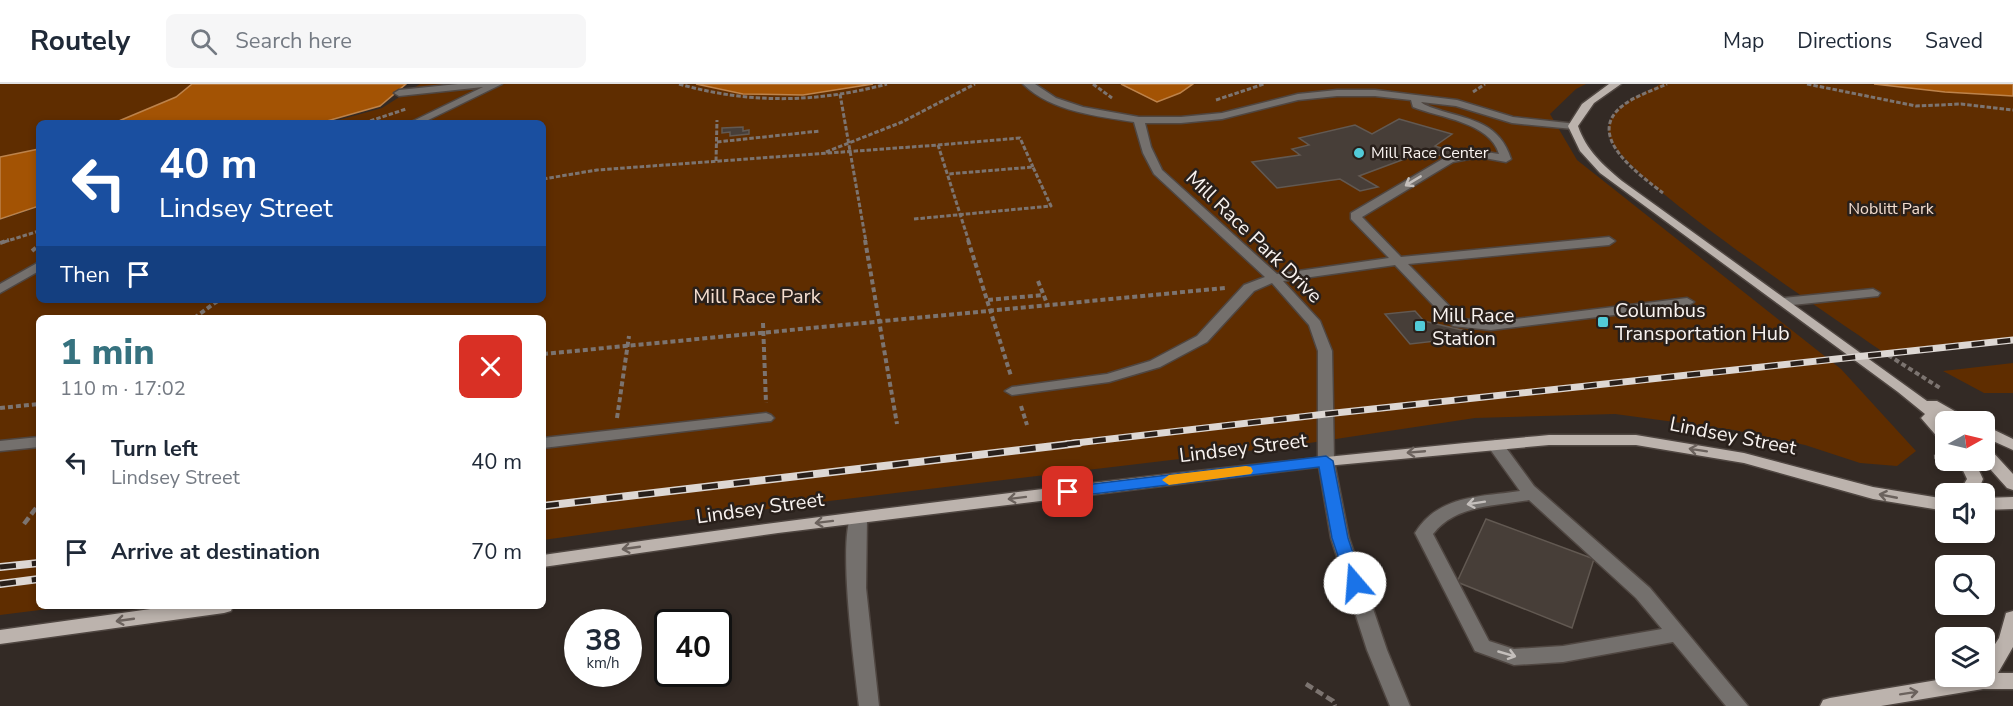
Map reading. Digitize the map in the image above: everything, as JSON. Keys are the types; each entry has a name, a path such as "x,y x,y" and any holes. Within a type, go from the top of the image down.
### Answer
{"main road":[{"path":"1616,84 1580,111 1573,126 1581,146 1602,169 1935,414"},
{"path":"1903,389 1946,411"},
{"path":"1903,389 1935,424"},
{"path":"1995,436 2013,445"},
{"name":"Lindsey Street","path":"546,561 858,518 1326,461 1549,440 1636,441 1744,458 1874,493 1935,503"},
{"path":"1995,465 2013,484"},
{"path":"1995,504 2013,503"},
{"path":"0,636 202,609"},
{"path":"1995,661 2008,639 2013,618"},
{"path":"1995,681 2013,681"},
{"path":"1830,706 1946,687"}],"street":[{"path":"399,93 485,84"},
{"path":"421,120 472,98 497,84"},
{"path":"1028,84 1053,100 1081,110 1139,120 1181,120 1222,116 1298,97 1336,93 1375,93 1457,103 1512,120 1573,126"},
{"path":"1416,97 1416,105 1436,114 1468,122 1487,132 1501,143 1506,159 1479,154 1450,159 1355,216 1458,323 1491,326 1687,302"},
{"name":"Mill Race Park Drive","path":"1139,120 1150,160 1158,172 1274,278 1315,324 1325,351 1326,461 1340,538 1377,650 1400,706"},
{"path":"1014,391 1109,378 1155,364 1203,339 1250,288 1274,278 1398,261 1609,241"},
{"path":"0,289 36,268"},
{"path":"1783,302 1873,293"},
{"path":"546,443 766,418"},
{"path":"0,446 36,442"},
{"path":"1495,445 1534,494 1643,593 1737,706"},
{"path":"1534,494 1463,506 1437,516 1424,533 1482,646 1514,657 1563,654 1677,634"},
{"path":"858,518 855,545 858,604 869,706"}],"path":[{"path":"680,84 701,91 740,97 785,99 840,94 887,84"},
{"path":"819,154 941,105 975,84"},
{"path":"1093,84 1119,104"},
{"path":"1206,103 1264,84"},
{"path":"1667,84 1620,107 1611,119 1609,135 1618,153 1671,199"},
{"path":"1807,84 1916,106 1961,104 2013,110"},
{"path":"840,94 897,424"},
{"path":"716,161 717,120"},
{"path":"717,142 820,131"},
{"path":"546,178 597,170 1020,138 1051,206 914,219"},
{"path":"938,145 988,300 1014,391 1028,425"},
{"path":"948,174 1033,167"},
{"path":"0,243 36,232"},
{"path":"1038,281 1048,306"},
{"path":"546,354 1225,289 1229,285"},
{"path":"988,300 1043,295"},
{"path":"198,315 215,303"},
{"path":"763,323 766,418"},
{"path":"614,435 629,336"},
{"path":"1886,354 1946,392"},
{"path":"0,408 36,404"},
{"path":"24,524 36,508"},
{"path":"1306,684 1333,701 1335,706"}],"green space":[{"path":"0,84 192,84 176,97 121,120 36,120 36,150 0,157"},
{"name":"Mill Race Park","path":"420,84 1586,84 1576,89 1550,114 1577,160 1841,369 1916,451 1897,466 1860,463 1805,445 1734,430 1615,414 1475,418 1296,445 796,505 546,540 546,315 36,315 36,609 48,609 0,615 0,220 36,208 36,303 546,303 546,120 339,120 382,108"},
{"name":"Noblitt Park","path":"1660,84 2013,84 2013,338 1886,354 1781,282 1689,214 1649,182 1621,155 1609,135 1612,117 1634,98"},
{"path":"2013,363 2013,393 1984,393 1943,371"}],"shaded area":[{"path":"192,84 406,84 380,106 331,120 121,120 176,97"},
{"path":"696,84 873,84 803,95 743,94"},
{"path":"1121,84 1193,84 1180,93 1157,102"},
{"path":"1874,84 2013,84 2013,96 1945,92"},
{"path":"36,150 36,207 0,219 0,157"}],"building":[{"name":"Mill Race Center","path":"1399,119 1452,134 1435,146 1453,152 1445,157 1426,151 1359,176 1378,187 1360,191 1340,179 1277,188 1252,162 1300,155 1292,149 1309,145 1299,138 1355,125 1372,134"},
{"path":"743,127 743,131 749,130 749,134 730,136 730,132 722,133 722,128"},
{"name":"Mill Race Station","path":"1415,311 1424,321 1466,331 1471,337 1410,344 1385,314"},
{"path":"1486,519 1594,559 1572,628 1457,582"}],"railway":[{"path":"1067,444 2013,340"},
{"path":"546,506 1079,443"},
{"path":"0,567 36,563"},
{"path":"0,584 36,579"}],"slow traffic":[{"path":"1169,480 1246,471"}],"place":[{"name":"Mill Race Center","path":"1359,153"},
{"name":"Columbus Transportation Hub","path":"1603,322"},
{"name":"Mill Race Station","path":"1420,326"}],"route":[{"path":"1068,492 1326,461 1340,538 1355,583"}]}
